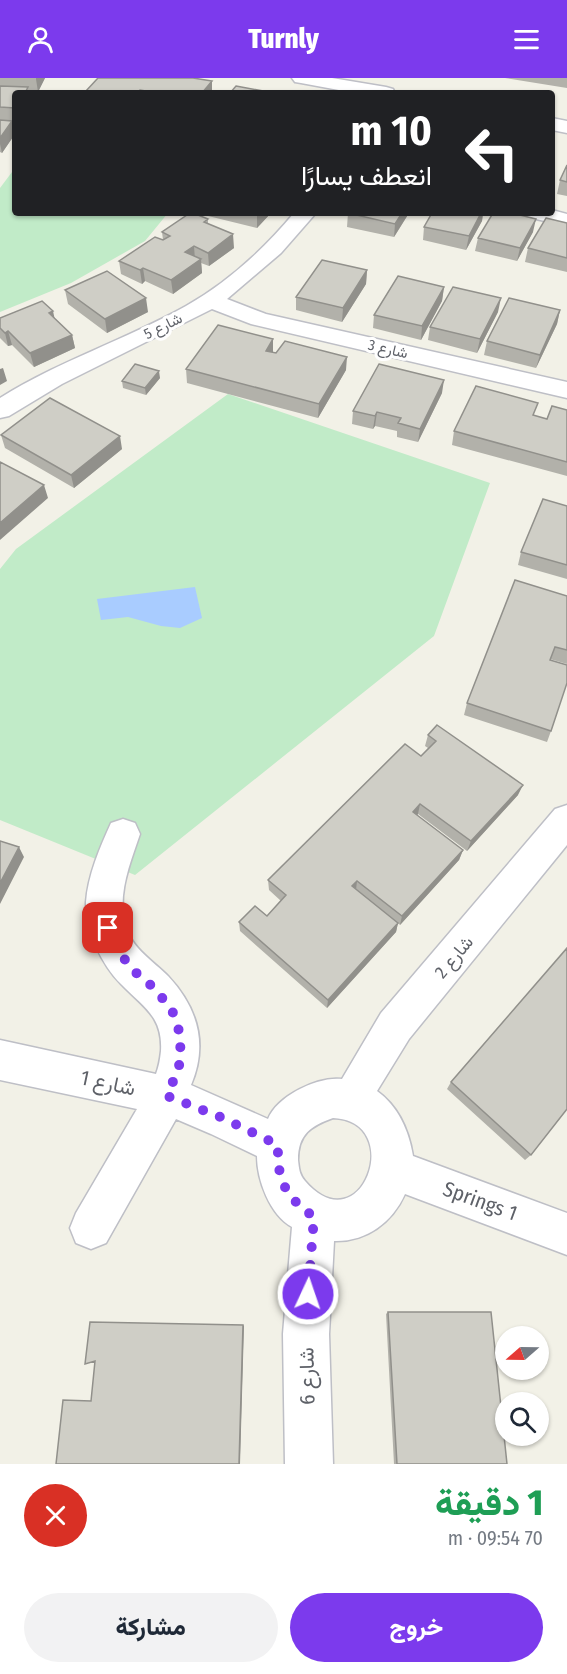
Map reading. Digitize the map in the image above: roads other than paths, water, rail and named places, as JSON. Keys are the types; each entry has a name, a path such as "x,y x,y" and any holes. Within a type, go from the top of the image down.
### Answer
{"street":[{"path":"301,78 370,90"},
{"name":"شارع 5","path":"0,410 61,375 177,320 211,301 284,238 302,216"},
{"path":"548,216 567,220"},
{"name":"شارع 3","path":"211,301 259,319 567,390"},
{"name":"شارع 2","path":"352,1100 365,1074 395,1026 567,820"},
{"path":"90,1228 167,1096 179,1067 181,1037 172,1010 118,951 108,928 104,903 108,878 123,834"},
{"name":"شارع 1","path":"0,1060 167,1096 223,1118 278,1145"},
{"path":"333,1098 352,1100 369,1110 384,1126 392,1146 393,1169 386,1190 374,1207 356,1218 335,1222 314,1217 296,1204 283,1187 277,1166 278,1145 284,1125 297,1110 314,1101 333,1098"},
{"name":"Springs 1","path":"393,1169 567,1234"},
{"name":"شارع 6","path":"309,1464 306,1334 314,1217"}],"water":[{"path":"195,587 202,618 180,628 161,626 128,617 101,620 97,599"}]}
